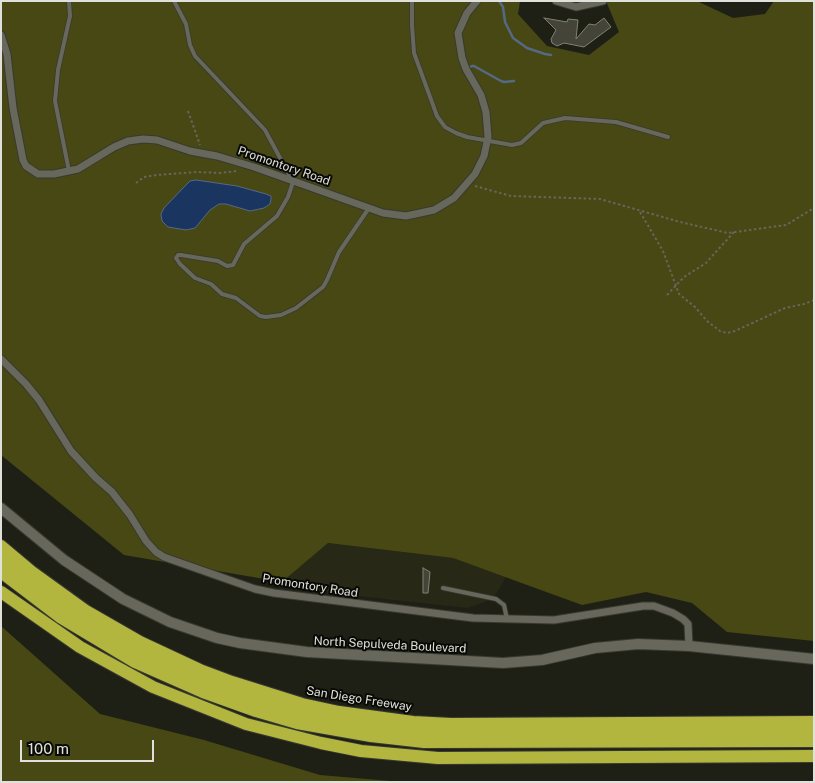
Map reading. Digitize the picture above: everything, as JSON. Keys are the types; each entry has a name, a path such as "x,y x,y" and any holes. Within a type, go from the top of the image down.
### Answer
{"highway":[{"name":"San Diego Freeway","path":"1,546 32,572 86,611 140,642 200,670 232,682 320,708 376,718 451,724 814,722"},
{"path":"1,560 10,569 80,618 120,643 161,663 208,684 254,700 292,711 343,722 395,730 461,734 814,731"},
{"path":"1,572 60,617 135,662 203,692 256,711 298,723 371,736 424,742 814,741"},
{"path":"1,592 80,647 153,687 246,724 321,743 371,752 438,758 814,756"}],"main road":[{"name":"North Sepulveda Boulevard","path":"1,508 64,560 123,599 170,622 210,636 240,643 307,652 503,663 542,660 616,646 658,644 814,659"}],"street":[{"name":"Promontory Road","path":"1,35 7,54 13,108 23,160 26,166 38,174 69,172 78,169 114,147 135,140 157,140 190,151 254,166 293,182 369,208 399,216 420,214 434,210 447,203 465,185 479,167 484,156 488,141 487,118 481,95 466,69 460,49 458,33 466,13 477,1"},
{"path":"556,1 576,7 603,1"},
{"name":"Promontory Road","path":"1,359 39,400 71,451 112,492 130,515 146,541 156,552 164,557 255,589 274,593 473,618 554,620 643,606 654,606 673,613 688,624 689,646"}],"lane":[{"path":"69,1 70,16 58,70 54,102 69,172"},
{"path":"174,1 186,24 190,45 195,56 262,126 291,175 293,182 288,197 280,211 265,227 244,244 233,265 227,266 218,261 181,255 178,255 176,260 195,278 211,284 222,294 236,298 255,313 266,317 281,315 296,308 323,287 328,280 339,252 369,208"},
{"path":"412,1 414,53 437,116 445,126 456,133 467,137 512,145 521,143 543,123 565,118 616,122 668,137"},
{"path":"443,588 496,599 504,605 507,619"}],"path":[{"path":"188,111 201,147 200,153"},
{"path":"136,184 144,177 197,172 226,172 254,166"},
{"path":"465,185 478,186 511,196 600,198 680,222 728,233 786,225 814,208"},
{"path":"640,211 663,251 679,294 720,331 727,333 735,331 785,308 814,300"},
{"path":"667,295 684,277 706,263 734,232"}],"shaded area":[{"path":"1,1 520,1 518,14 547,46 589,55 619,32 606,1 697,1 733,18 765,14 774,1 814,1 814,641 727,632 692,603 646,592 582,605 453,558 328,543 282,582 124,555 1,455"},
{"path":"328,543 453,558 506,577 493,599 468,608 295,589 282,582"},
{"path":"1,626 100,714 204,740 320,775 402,782 1,782"}],"water":[{"path":"196,180 237,186 266,194 271,196 270,204 264,208 250,211 226,204 219,204 210,210 195,228 186,230 168,227 162,221 161,214 164,208 190,181"}],"building":[{"path":"544,18 567,22 568,19 578,20 576,39 589,24 595,25 604,18 611,27 584,47 564,43 557,46 552,43 551,39 556,30"},
{"path":"423,568 430,572 428,593 423,593"}],"waterway":[{"path":"499,1 503,7 505,22 513,38 527,48 551,55"},
{"path":"466,69 474,66 501,81 514,81"}]}
